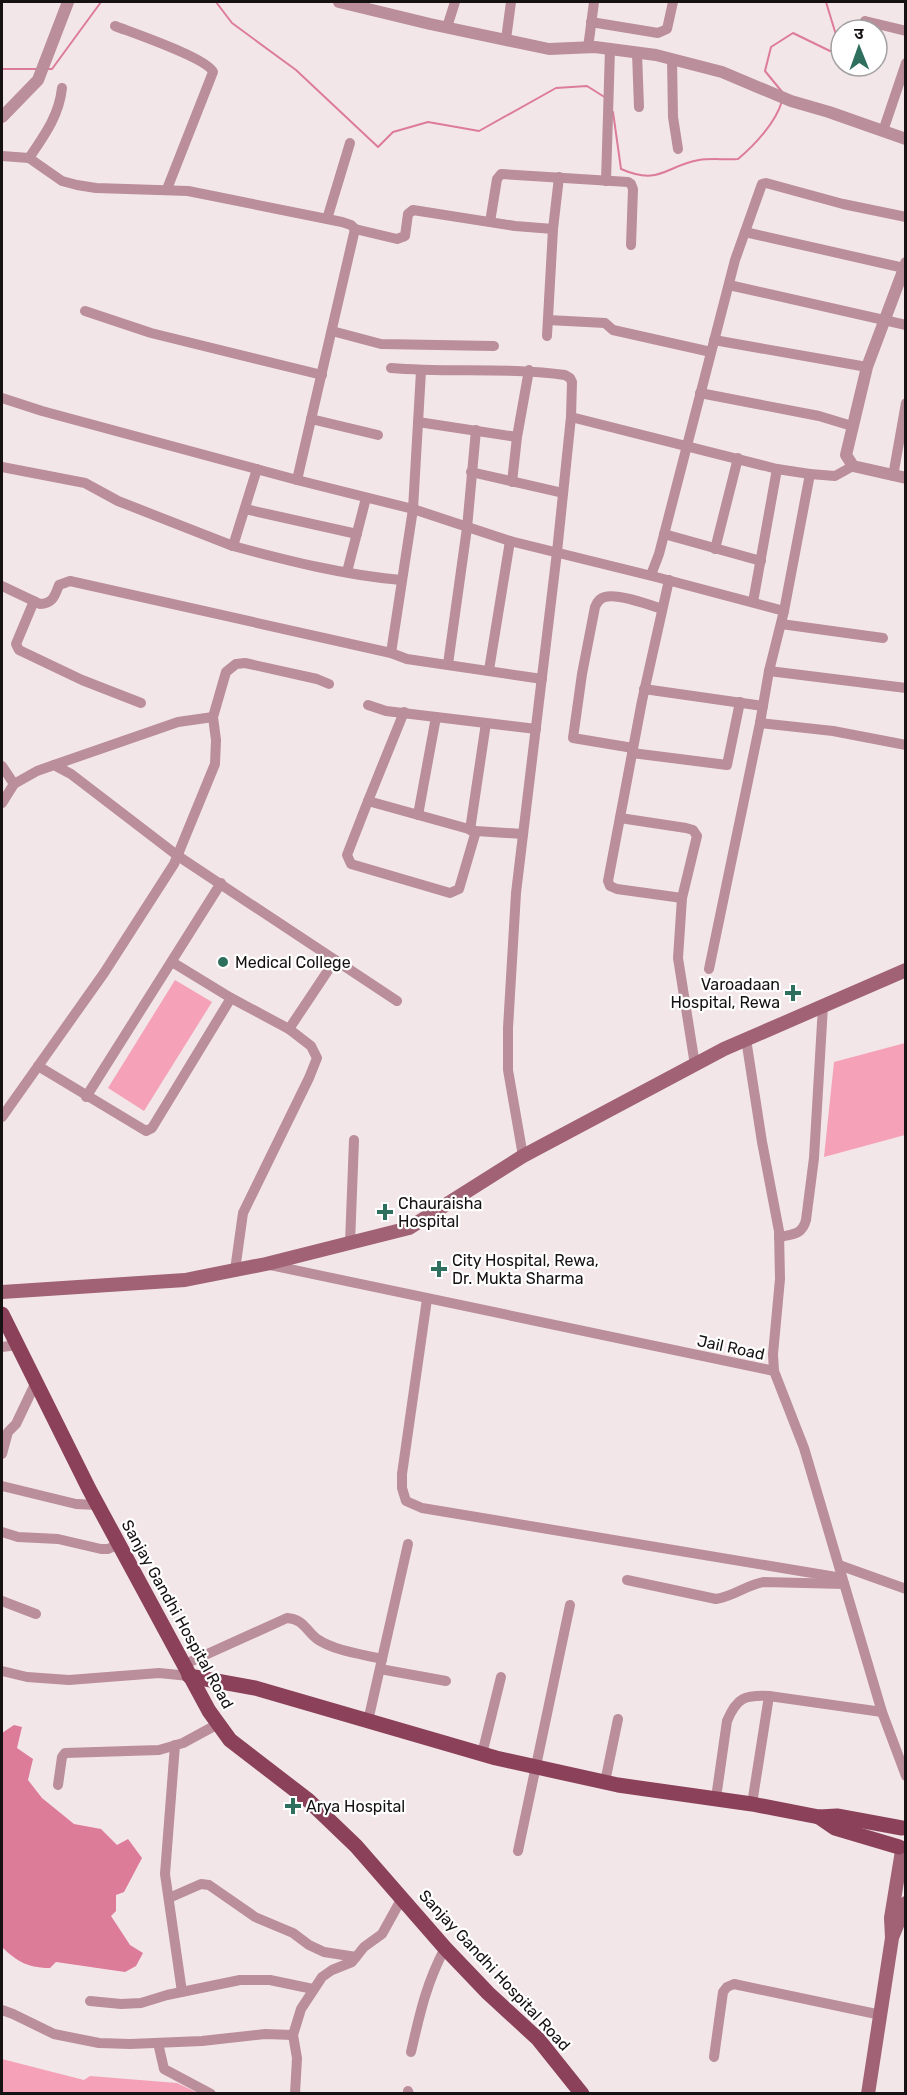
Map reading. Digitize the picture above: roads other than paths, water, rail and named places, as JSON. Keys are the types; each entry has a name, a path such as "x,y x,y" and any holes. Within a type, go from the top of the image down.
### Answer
{"main road":[{"path":"2,1292 184,1280 266,1264 409,1228 523,1156 695,1065 746,1039 906,970"},
{"name":"Sanjay Gandhi Hospital Road","path":"2,1314 9,1346 36,1382 98,1505 186,1670 209,1711 230,1740 309,1800 356,1846 488,1993 538,2039 582,2094"},
{"path":"186,1670 482,1754 606,1782 716,1798 819,1817 837,1816 904,1826 898,1837 902,1851 891,1918 892,1938 868,2094"},
{"path":"819,1817 835,1828 902,1851"},
{"path":"892,1938 906,1903"}],"street":[{"path":"2,117 38,80 68,2"},
{"path":"339,2 549,50 610,49 672,59 722,72 791,101 906,139"},
{"path":"447,27 455,2"},
{"path":"506,39 511,2"},
{"path":"588,48 594,2"},
{"path":"591,22 658,33 664,32 667,29 673,2"},
{"path":"115,26 190,56 210,66 213,70 167,189"},
{"path":"889,27 906,31"},
{"path":"606,181 610,49"},
{"path":"637,52 639,106"},
{"path":"672,59 673,117 678,149"},
{"path":"883,131 906,63"},
{"path":"29,158 50,128 60,104 62,88"},
{"path":"327,219 351,143"},
{"path":"2,156 29,158 62,181 77,185 96,188 188,190 327,219 351,225 355,229 397,239 405,236 408,214 413,210 553,229"},
{"path":"490,222 497,179 501,174 628,182 633,189 631,245"},
{"path":"547,336 553,229 559,177"},
{"path":"651,576 729,285 762,184 766,183 843,204 906,217"},
{"path":"297,480 355,229"},
{"path":"745,232 905,266 867,367 846,455 853,466"},
{"path":"729,285 906,325"},
{"path":"85,311 151,333 322,375"},
{"path":"548,320 605,322 613,330 711,352"},
{"path":"332,331 381,344 494,346"},
{"path":"714,340 867,367"},
{"path":"391,368 421,371 529,370 565,375 572,382 571,417 557,552 516,892 508,1028 511,1090 523,1156"},
{"path":"512,482 517,437 529,370"},
{"path":"391,653 413,509 421,371"},
{"path":"700,393 819,416 852,426"},
{"path":"2,398 257,470 413,509 510,541 784,611"},
{"path":"571,417 777,468 835,476 853,466 899,477 906,403"},
{"path":"311,419 378,435"},
{"path":"418,422 517,437"},
{"path":"448,664 467,528 476,430"},
{"path":"715,549 738,458"},
{"path":"2,467 85,483 118,501 233,546 296,563 401,580"},
{"path":"753,603 777,468"},
{"path":"233,546 257,470"},
{"path":"471,472 563,493"},
{"path":"708,969 769,671 784,611 810,474"},
{"path":"347,572 366,498"},
{"path":"245,509 357,534"},
{"path":"664,534 760,561"},
{"path":"489,670 510,541"},
{"path":"669,580 644,689 609,881 610,886 617,890 682,897"},
{"path":"2,586 40,604 46,604 53,600 59,585 70,581 391,653 407,659 542,679"},
{"path":"662,609 608,596 598,601 582,674 573,738 727,765 740,702"},
{"path":"34,601 16,644 19,650 82,680 141,703"},
{"path":"781,624 883,638"},
{"path":"2,1117 104,973 178,856 215,764 216,740 213,717 226,672 236,664 256,665 317,679 329,684"},
{"path":"769,671 906,688"},
{"path":"644,689 763,705"},
{"path":"368,705 386,711 536,729"},
{"path":"404,712 347,855 351,864 450,893 459,889 473,830 486,723"},
{"path":"2,803 14,784 37,771 178,722 213,717"},
{"path":"418,815 436,717"},
{"path":"760,723 833,731 906,745"},
{"path":"54,765 71,774 178,856 397,1001"},
{"path":"2,766 14,784"},
{"path":"368,801 473,830 523,834"},
{"path":"620,818 693,830 697,836 682,897 678,958 695,1065"},
{"path":"86,1097 221,884"},
{"path":"289,1029 335,960"},
{"path":"172,962 231,998 289,1029 312,1046 317,1058 243,1213 235,1270"},
{"path":"38,1066 86,1097 146,1131 152,1128 231,998"},
{"path":"779,1237 798,1233 804,1228 806,1220 814,1158 823,1006"},
{"path":"746,1039 779,1237 780,1279 773,1354 774,1371"},
{"path":"350,1243 354,1140"},
{"name":"Jail Road","path":"266,1264 774,1371 804,1448 882,1712 906,1776"},
{"path":"427,1299 402,1474 402,1488 406,1501 423,1508 843,1581"},
{"path":"2,1454 3,1439 19,1418 36,1382"},
{"path":"2,1486 76,1504 98,1505"},
{"path":"2,1533 18,1537 58,1539 101,1549 108,1549 119,1544"},
{"path":"368,1721 408,1544"},
{"path":"839,1565 906,1589"},
{"path":"627,1580 716,1599 729,1597 754,1583 843,1581"},
{"path":"2,1601 36,1614"},
{"path":"518,1851 534,1766 570,1605"},
{"path":"2,1671 27,1677 69,1680 186,1670 287,1618 300,1620 314,1637 324,1644 381,1664 446,1681"},
{"path":"482,1754 501,1677"},
{"path":"752,1804 769,1696"},
{"path":"716,1798 727,1721 731,1712 744,1697 769,1696 882,1712"},
{"path":"606,1782 618,1719"},
{"path":"58,1785 62,1757 65,1753 159,1750 219,1724"},
{"path":"175,1745 165,1874 182,1992"},
{"path":"169,1898 201,1884 209,1885 255,1917 293,1934 309,1945 324,1952 356,1957"},
{"path":"295,2094 297,2058 293,2035 301,2009 322,1977 332,1970 347,1966 364,1947 382,1934 402,1898"},
{"path":"411,2052 423,1999 432,1974 446,1948"},
{"path":"90,2001 141,2003 240,1980 287,1982 313,1989"},
{"path":"714,2057 723,1992 734,1984 881,2015"},
{"path":"2,2010 54,2034 99,2043 158,2043 265,2034 293,2035"},
{"path":"158,2043 164,2069 211,2094"}],"waterway":[{"path":"48,69 52,69 101,2"},
{"path":"216,2 232,23 296,70 378,147 393,132 428,122 479,131 556,88 587,86 606,98"},
{"path":"783,93 765,71 771,47 793,33 830,51 840,48 826,2"},
{"path":"2,69 36,69"},
{"path":"613,112 621,169 645,176 662,173 699,160 738,159 764,133 782,101"}],"place":[{"name":"Medical College","path":"223,962"},
{"name":"Varoadaan Hospital, Rewa","path":"793,993"},
{"name":"Chauraisha Hospital","path":"385,1212"},
{"name":"City Hospital, Rewa, Dr. Mukta Sharma","path":"439,1269"},
{"name":"Arya Hospital","path":"293,1806"}]}
